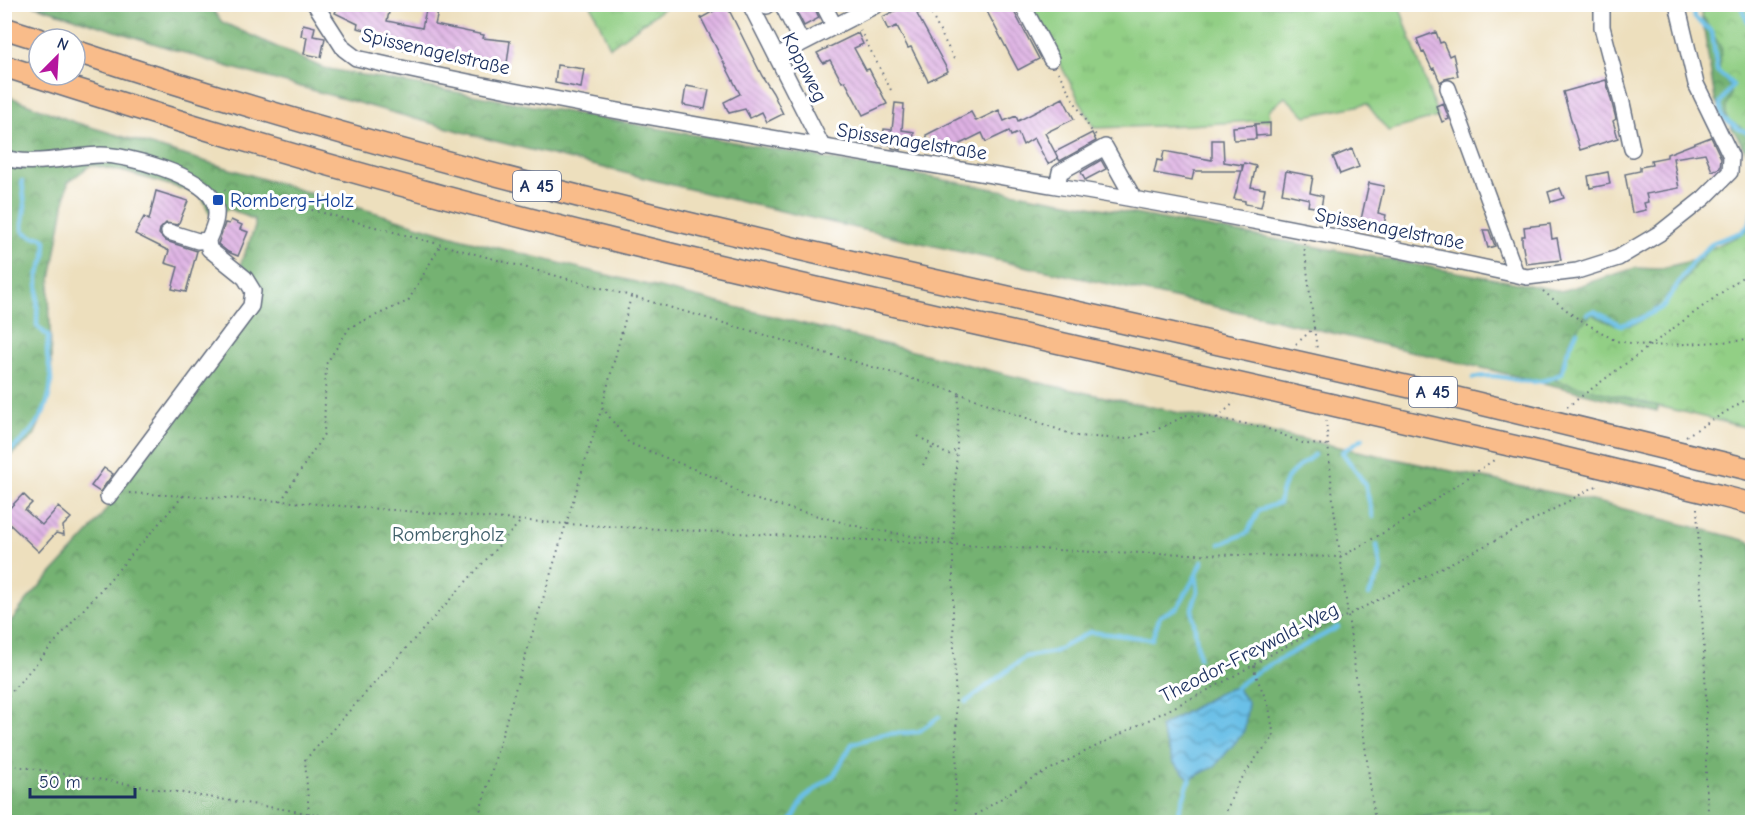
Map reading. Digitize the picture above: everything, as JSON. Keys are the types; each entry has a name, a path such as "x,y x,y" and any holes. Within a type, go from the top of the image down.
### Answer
{"highway":[{"path":"4,28 27,35"},
{"name":"A 45","path":"87,55 343,134 596,201 756,240 1409,386 1752,470"},
{"name":"A 45","path":"4,66 205,129 448,198 705,262 1531,450 1752,504"}],"street":[{"name":"Spissenagelstraße","path":"315,4 344,49 356,58 473,84 823,148 1134,199 1522,275 1577,271 1618,258 1660,233 1704,198 1730,172 1731,156 1696,84 1677,4"},
{"name":"Koppweg","path":"750,4 823,148"},
{"path":"823,4 835,27"},
{"path":"1022,4 1051,59"},
{"path":"1602,4 1602,27 1632,149"},
{"path":"773,5 802,44"},
{"path":"777,56 853,18 871,6"},
{"path":"1448,88 1522,275"},
{"path":"1057,186 1060,172 1105,147 1134,199"},
{"path":"4,157 29,160 100,155 121,157 154,166 204,188 211,196 216,208 215,224 208,240 209,249 245,278 253,291 251,306 112,492"},
{"path":"169,232 198,241 208,240"}],"path":[{"path":"926,4 954,58"},
{"path":"853,18 891,92"},
{"path":"1051,59 1090,129"},
{"path":"204,188 212,187 316,212 631,296 959,394 1076,436 1127,440 1154,431 1187,415 1217,418 1266,428 1305,444 1329,445"},
{"path":"1302,231 1317,351"},
{"path":"281,501 324,434 326,364 350,327 408,301 440,246"},
{"path":"1559,413 1752,270"},
{"path":"1522,275 1574,316 1616,341 1652,346 1752,340"},
{"path":"477,822 602,407 631,296"},
{"path":"1290,350 1314,327"},
{"path":"955,822 957,743 953,544 959,394"},
{"path":"1217,418 1241,396"},
{"path":"1694,432 1752,396"},
{"path":"602,407 629,443 716,478 746,497 864,528 953,544"},
{"path":"1324,410 1333,501 1375,822"},
{"path":"918,436 948,455 957,449"},
{"path":"923,465 933,446"},
{"path":"112,492 281,501 566,524 1095,552 1341,557 1402,522 1494,460"},
{"path":"4,700 183,496"},
{"path":"1697,501 1709,822"},
{"name":"Theodor-Freywald-Weg","path":"965,822 1031,779 1550,512"},
{"path":"309,814 305,760 521,521"},
{"path":"1222,822 1236,787 1258,755 1274,737 1269,707 1255,673 1254,664"},
{"path":"4,764 362,822"}],"green space":[{"path":"33,5 209,5 222,22 323,68 1562,291 1635,268 1658,269 1698,259 1701,263 1657,411 1268,318 1014,264 746,203 495,141 229,67"},
{"path":"591,5 668,5 610,47"},
{"path":"1029,5 1399,5 1438,117 1388,131 1367,104 1306,116 1285,97 1269,110 1270,120 1094,128"},
{"path":"1700,5 1752,5 1752,161 1715,100"},
{"path":"1700,5 1752,5 1752,134 1728,120 1726,106 1731,89 1719,72 1721,48 1702,16"},
{"name":"Rombergholz","path":"5,95 74,122 463,239 1049,385 1601,503 1752,542 1752,822 1495,822 1488,807 1423,817 1423,822 5,822 4,630 27,600 88,534 257,305 261,290 256,280 240,265 255,227 255,220 230,209 211,216 200,194 125,172 91,165 68,182 49,291 52,385 34,436 5,460","holes":["1222,691 1244,731 1160,727"]},
{"path":"1752,225 1752,429 1556,381 1569,343 1578,327 1592,314 1621,326 1628,326 1643,320 1682,284 1709,250 1743,233"},
{"path":"1489,807 1495,822 1423,822 1423,817"}],"water":[{"path":"1236,687 1248,703 1244,732 1215,766 1190,779 1173,762 1160,727 1223,691"}],"building":[{"path":"339,4 378,6 391,4 387,21 422,28 426,10 438,12 435,25 484,35 483,38 510,41 506,71 397,49 398,44 390,42 391,36 357,28 358,24 335,13"},
{"path":"710,4 726,4 783,114 767,122 762,112 750,118 745,109 729,113 724,102 740,94 701,18 714,11"},
{"path":"793,4 813,4 819,18 804,26"},
{"path":"909,4 937,4 917,14 948,71 928,81 911,47 908,48 897,26 888,30 882,17"},
{"path":"983,4 1010,4 1039,59 1018,70"},
{"path":"303,24 315,27 313,36 325,38 321,57 304,54 307,37 301,36"},
{"path":"1436,32 1449,56 1453,54 1458,76 1440,82 1434,68 1432,69 1424,52 1422,53 1417,39"},
{"path":"858,33 863,44 854,48 866,70 869,69 887,104 863,115 845,81 842,82 830,60 823,63 817,53"},
{"path":"557,65 584,69 581,88 555,83"},
{"path":"1606,80 1616,119 1613,121 1618,138 1580,150 1563,92"},
{"path":"686,86 709,90 705,109 683,105"},
{"path":"1063,98 1074,119 1045,133 1058,158 1048,164 1034,138 1023,145 1018,133 1011,136 1009,131 986,142 982,133 948,150 945,144 933,148 926,135 971,112 976,121 999,110 1004,121 1016,116 1018,121"},
{"path":"895,103 904,104 902,130 914,132 913,147 901,146 901,150 892,148 892,145 883,144 884,129 892,130"},
{"path":"1443,103 1449,119 1442,122 1436,106"},
{"path":"1270,123 1270,135 1256,136 1255,124"},
{"path":"1255,125 1256,139 1234,140 1233,127"},
{"path":"1092,133 1096,141 1060,161 1055,152"},
{"path":"1711,137 1721,158 1720,168 1712,171 1705,153 1673,158 1679,188 1646,194 1648,202 1644,203 1646,210 1632,213 1625,174 1640,171 1640,167 1652,165 1651,160 1667,157 1667,154"},
{"path":"1212,140 1223,140 1224,162 1242,165 1242,171 1194,171 1192,180 1154,173 1157,160 1162,161 1164,151 1212,160"},
{"path":"1352,149 1359,167 1340,174 1333,157"},
{"path":"1101,160 1106,169 1085,180 1081,172"},
{"path":"1244,163 1256,166 1251,187 1265,189 1261,207 1234,199"},
{"path":"1286,171 1313,176 1310,193 1323,196 1321,208 1308,206 1309,199 1282,193"},
{"path":"1608,172 1610,184 1590,188 1588,176"},
{"path":"1369,183 1384,186 1378,213 1386,215 1383,229 1360,224"},
{"path":"1560,188 1564,198 1551,202 1548,192"},
{"path":"156,191 188,201 178,225 166,223 160,229 159,234 166,241 197,251 186,292 172,289 178,267 165,263 169,251 135,234 144,217 149,220"},
{"path":"231,220 242,225 240,229 248,232 238,256 218,244 225,223 229,224"},
{"path":"1550,224 1552,239 1557,238 1561,260 1526,264 1522,242 1522,236 1525,236 1524,227"},
{"path":"1483,230 1489,230 1495,246 1488,248"},
{"path":"104,468 113,474 100,492 91,486"},
{"path":"23,494 32,503 25,510 42,525 58,507 71,518 63,526 64,535 56,533 39,552 4,519 4,514"}],"waterway":[{"path":"1694,4 1692,9 1695,18 1712,32 1717,71 1733,85 1720,103 1722,117 1739,129 1752,134"},
{"path":"1740,4 1752,30"},
{"path":"4,455 22,441 42,415 51,382 47,354 48,336 37,326 38,276 45,258 46,241 41,237 34,237 24,232 22,226 25,206 22,181"},
{"path":"1587,314 1594,311 1621,325 1638,320 1663,307 1693,261 1714,242 1742,232 1750,223 1752,213"},
{"path":"1473,378 1497,376 1528,381 1550,379 1562,373 1566,355 1577,331"},
{"path":"1363,438 1342,452 1365,484 1373,517"},
{"path":"1220,544 1247,533 1259,510 1279,503 1283,486 1290,474 1314,455"},
{"path":"1369,595 1381,571 1377,545"},
{"path":"1199,658 1192,608 1198,591 1196,575 1203,561"},
{"path":"966,702 1025,657 1054,652 1090,632 1152,639 1160,616 1178,607 1196,575"},
{"path":"1236,687 1255,673 1338,627"},
{"path":"791,822 804,798 834,775 852,744 884,734 918,732 939,717"},
{"path":"1175,822 1190,779"}],"place":[{"name":"Romberg-Holz","path":"218,200"}]}
